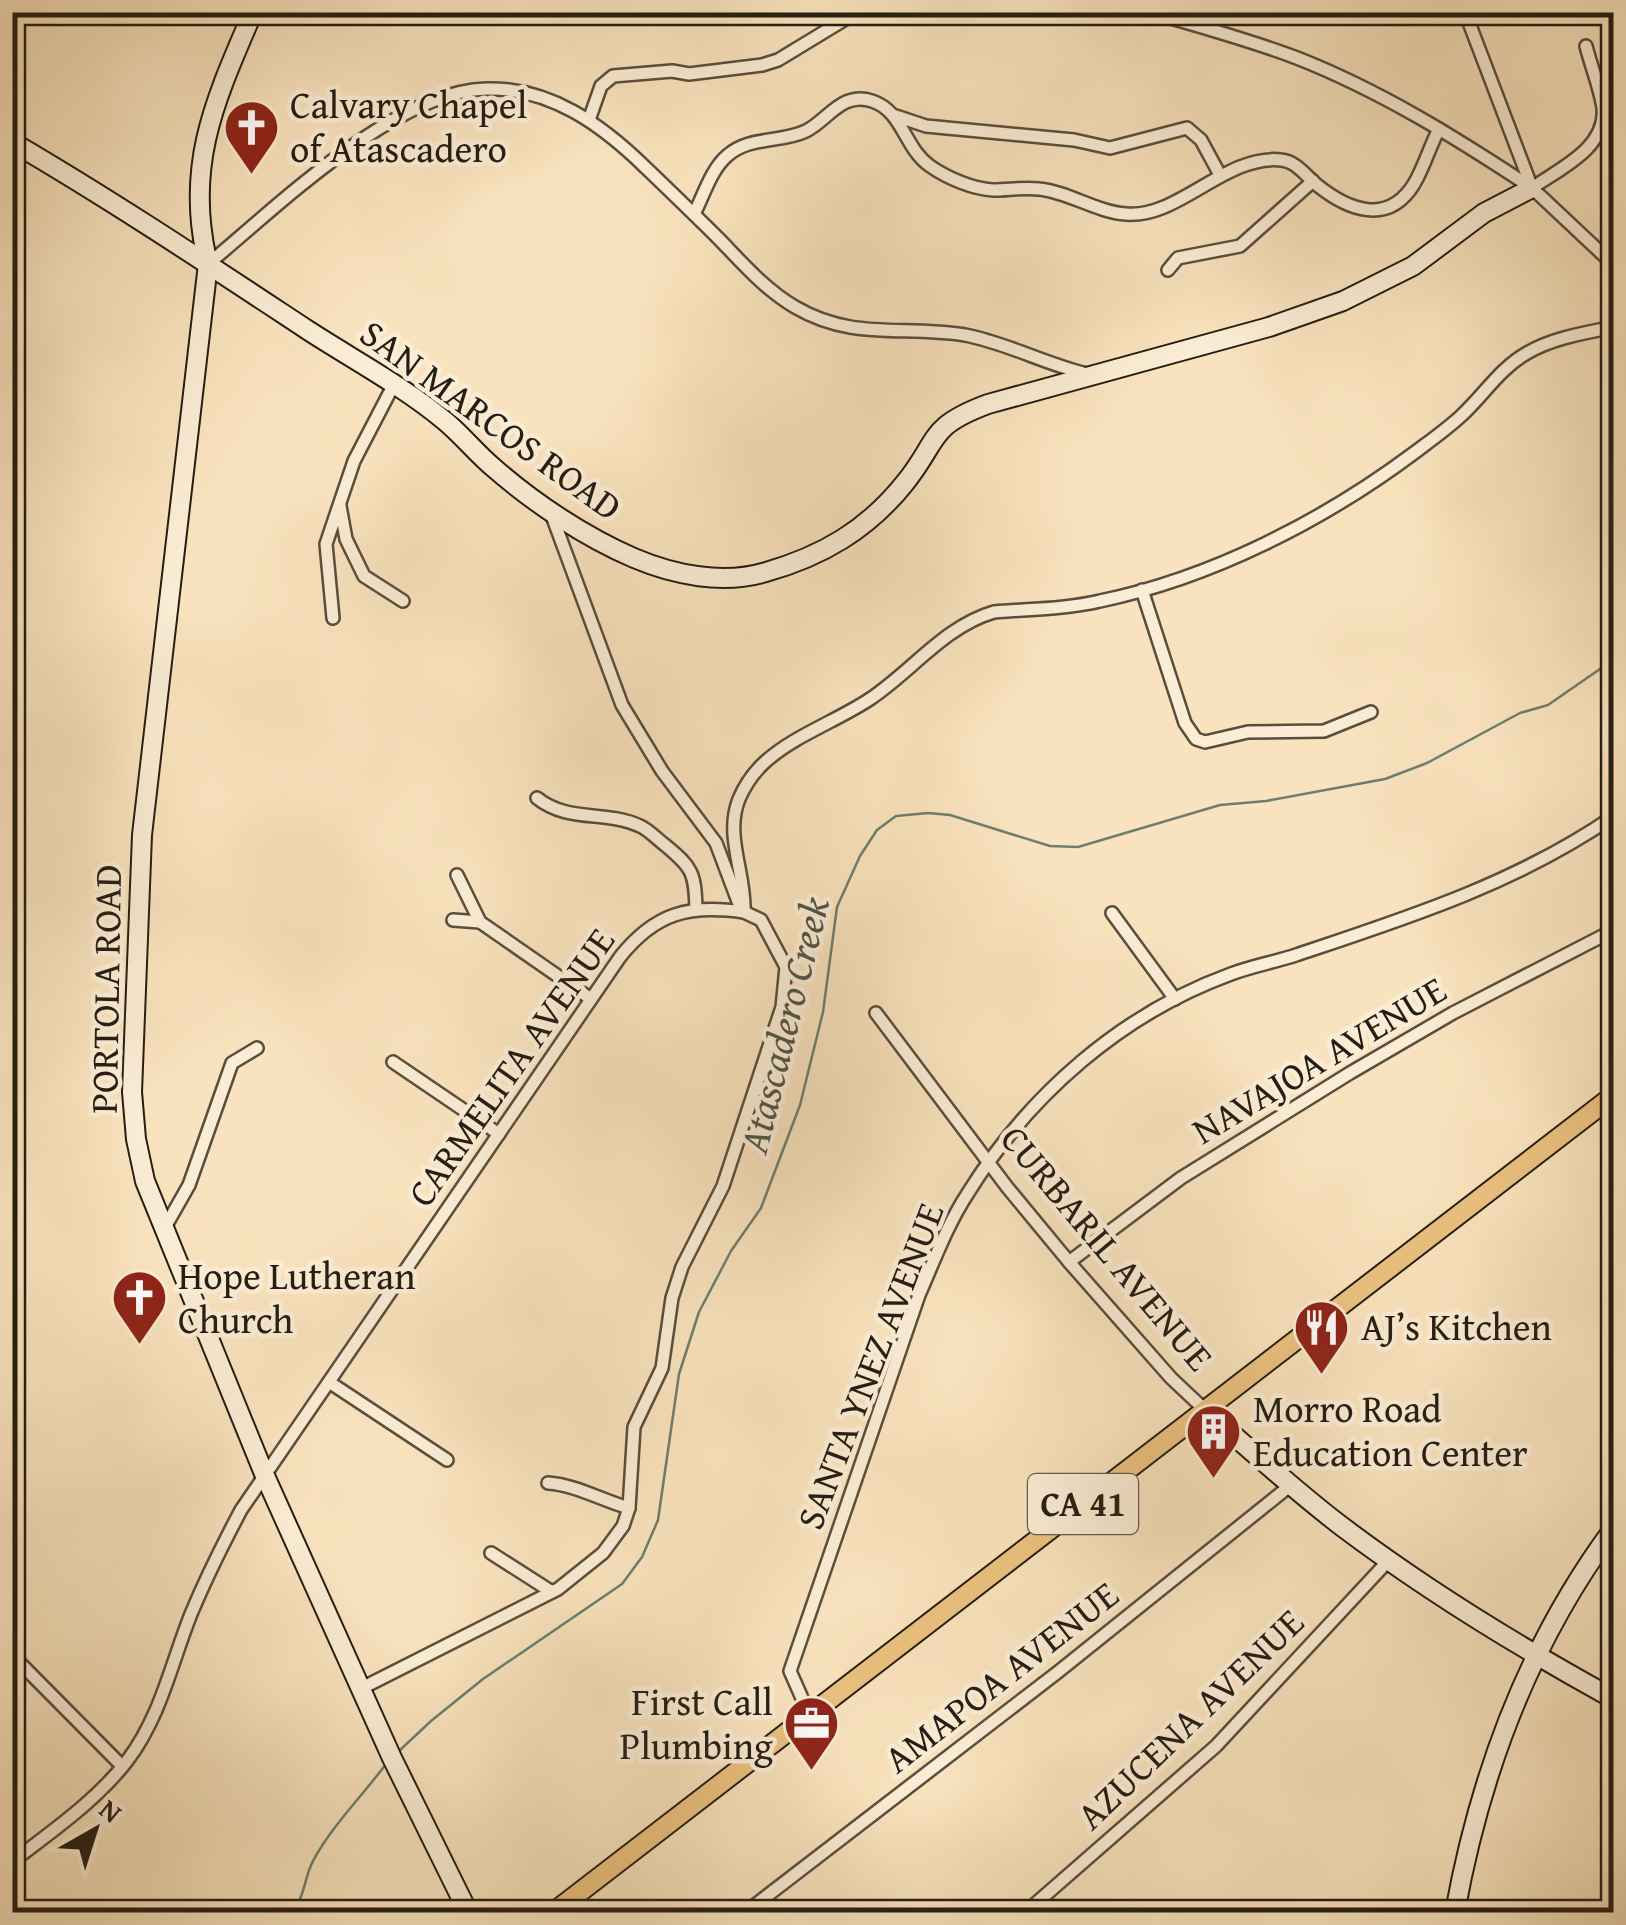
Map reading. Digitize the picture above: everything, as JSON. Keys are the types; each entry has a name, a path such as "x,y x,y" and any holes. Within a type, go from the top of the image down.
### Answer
{"main road":[{"name":"CA 41","path":"554,1912 1614,1095"}],"street":[{"name":"PORTOLA ROAD","path":"253,12 214,106 202,150 198,197 208,264 141,864 132,1114 145,1181 265,1476 360,1689 468,1912"},
{"path":"589,120 601,86 613,76 672,71 689,74 762,65 778,60 856,12"},
{"path":"1150,12 1172,15 1298,59 1368,90 1532,188 1614,266"},
{"path":"1465,12 1532,188"},
{"path":"1532,188 1584,152 1601,130 1601,99 1586,46"},
{"path":"208,264 355,145 436,99 473,90 511,90 548,100 612,136 766,287 792,306 822,320 870,332 939,332 985,340 1049,365 1093,375"},
{"path":"694,214 723,159 741,147 805,132 837,106 856,100 874,101 896,116 926,126 1074,140 1110,148 1187,128 1200,140 1220,175"},
{"path":"896,116 911,149 932,167 970,186 988,190 1039,188 1132,215 1199,190 1220,175 1280,160 1298,167 1340,204 1358,210 1390,206 1412,187 1439,129"},
{"path":"12,174 15,144"},
{"name":"SAN MARCOS ROAD","path":"15,144 208,264 444,420 494,469 550,510 617,549 656,566 722,579 746,578 818,554 867,523 906,482 934,435 955,416 1269,327 1343,301 1413,266 1484,213 1532,188"},
{"path":"1168,270 1178,258 1240,246 1313,182"},
{"path":"744,912 734,816 746,785 764,762 868,700 949,634 978,616 1080,605 1142,590 1209,567 1332,507 1411,456 1464,414 1497,376 1525,354 1560,339 1614,327"},
{"path":"333,618 326,544 354,461 394,386"},
{"path":"340,502 346,538 364,576 403,601"},
{"path":"360,1689 552,1592 582,1573 603,1553 622,1526 629,1508 634,1428 662,1368 672,1298 682,1267 723,1186 782,1006 786,966 761,920 744,912 734,896 716,843 662,771 622,705 600,655 582,593 550,510"},
{"path":"1142,590 1186,722 1196,739 1204,742 1248,732 1324,731 1371,712"},
{"path":"537,798 551,810 642,827 687,864 695,878 696,910"},
{"name":"SANTA YNEZ AVENUE","path":"809,1714 790,1672 919,1296 944,1235 989,1162 1039,1101 1108,1040 1176,999 1230,974 1487,887 1574,843 1614,816"},
{"path":"457,875 480,922 591,999"},
{"name":"CARMELITA AVENUE","path":"12,1862 97,1794 141,1741 162,1700 213,1562 242,1510 620,957 647,928 666,917 720,908 744,912"},
{"path":"1112,913 1176,999"},
{"path":"453,920 480,922"},
{"name":"NAVAJOA AVENUE","path":"1069,1262 1181,1178 1350,1072 1469,1004 1614,930"},
{"name":"CURBARIL AVENUE","path":"876,1013 1069,1262 1171,1378 1205,1410 1290,1486 1389,1560 1536,1655 1614,1699"},
{"path":"164,1229 189,1184 232,1062 257,1048"},
{"path":"393,1062 498,1134"},
{"path":"329,1382 447,1460"},
{"path":"548,1483 569,1485 594,1498 629,1508"},
{"name":"AMAPOA AVENUE","path":"746,1912 1058,1672 1290,1486"},
{"path":"1455,1912 1481,1791 1536,1655 1555,1617 1614,1528"},
{"path":"490,1552 552,1592"},
{"name":"AZUCENA AVENUE","path":"1026,1912 1216,1746 1389,1560"},
{"path":"12,1655 122,1766"}],"waterway":[{"name":"Atascadero Creek","path":"399,1751 483,1679 622,1584 642,1557 658,1520 679,1374 699,1312 731,1251 761,1208 800,1105 823,1012 837,907 860,856 877,830 896,816 928,813 950,815 1050,846 1078,847 1220,805 1266,801 1385,779 1427,763 1520,713 1548,705 1600,669 1614,650"},
{"name":"Atascadero Creek","path":"292,1912 320,1848 386,1764"}],"place":[{"name":"Calvary Chapel of Atascadero","path":"251,176"},
{"name":"Hope Lutheran Church","path":"139,1347"},
{"name":"AJ’s Kitchen","path":"1322,1376"},
{"name":"Morro Road Education Center","path":"1214,1480"},
{"name":"First Call Plumbing","path":"812,1773"}]}
